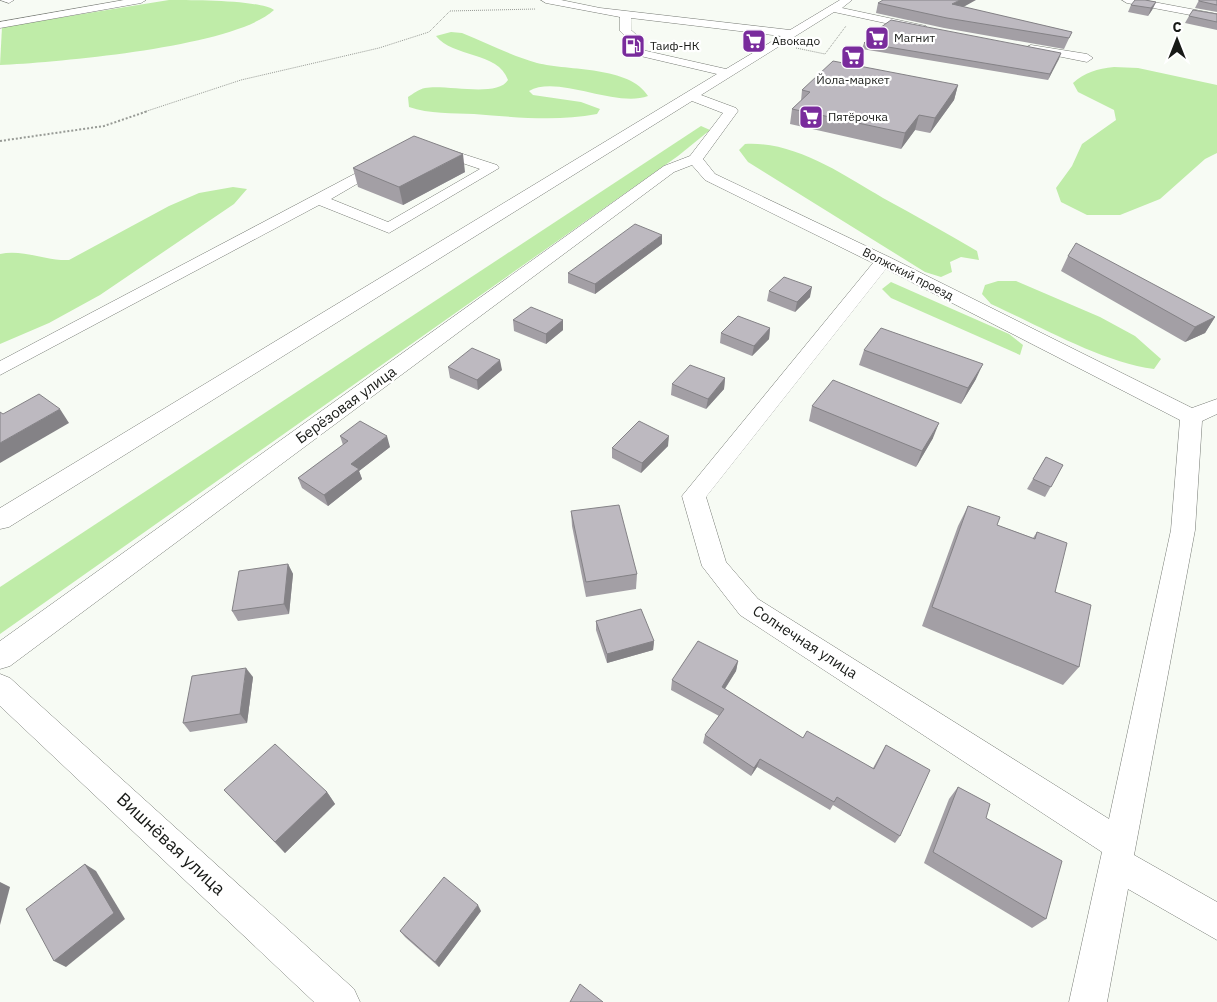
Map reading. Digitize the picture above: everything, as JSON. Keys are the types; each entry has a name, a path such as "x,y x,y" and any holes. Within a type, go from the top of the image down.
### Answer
{"street":[{"path":"0,26 141,0"},
{"path":"546,0 578,8 793,34"},
{"path":"0,520 847,0"},
{"path":"1127,0 1217,17"},
{"path":"35,6 46,17"},
{"path":"833,9 935,31"},
{"path":"625,14 626,31 635,39 636,52 728,73"},
{"path":"1020,46 1087,58"},
{"path":"692,96 731,111 694,159"},
{"path":"320,200 388,228 492,168 421,144"},
{"path":"0,369 396,158"},
{"name":"Волжский проезд","path":"694,159 710,177 883,261 1190,417"},
{"name":"Берёзовая улица","path":"0,657 669,169 694,159"},
{"name":"Солнечная улица","path":"883,261 694,496 715,566 749,607 1217,922"},
{"path":"1088,1002 1183,530 1190,417 1217,406"},
{"name":"Вишнёвая улица","path":"0,687 341,1002"}],"path":[{"path":"0,141 104,126 241,80 379,48 429,32 450,11 578,8"},
{"path":"776,44 825,54 856,13"}],"green space":[{"path":"169,0 240,2 274,10 253,23 223,34 185,43 102,56 0,65 2,27"},
{"path":"451,32 462,33 537,63 613,74 628,79 639,86 648,96 635,99 619,98 555,86 541,87 529,91 533,95 581,102 600,109 597,114 566,118 441,113 409,107 408,97 418,90 434,87 493,88 502,85 508,80 503,71 495,64 453,48 436,36"},
{"path":"1114,67 1138,68 1217,85 1217,153 1205,159 1160,199 1120,215 1087,215 1061,202 1056,188 1072,166 1082,144 1116,120 1114,110 1078,92 1073,83 1082,76 1092,72"},
{"path":"701,126 710,130 678,156 0,634 0,587"},
{"path":"745,144 764,144 782,148 800,153 817,161 977,251 979,260 961,257 950,262 952,272 941,277 925,272 748,162 739,150"},
{"path":"233,187 247,189 234,204 100,295 49,323 0,344 0,254 17,253 69,260 169,206 199,193"},
{"path":"998,281 1016,281 1100,317 1135,336 1161,359 1154,369 1113,359 991,304 982,294 985,285"},
{"path":"891,282 1009,334 1023,345 1020,355 891,298 882,289"}],"building":[{"path":"883,0 960,0 952,4 1072,32 1069,38 947,18 878,3"},
{"path":"1135,0 1156,2 1151,8 1131,5"},
{"path":"1217,0 1217,5 1199,1"},
{"path":"1193,10 1217,14 1217,22 1189,16"},
{"path":"891,20 1061,53 1050,74 864,43"},
{"path":"833,61 958,85 935,118 919,115 905,133 792,109 810,92 802,90"},
{"path":"414,136 463,154 399,187 353,168"},
{"path":"635,224 662,235 595,284 568,273"},
{"path":"1076,243 1215,317 1195,327 1068,256"},
{"path":"784,277 812,287 797,302 769,291"},
{"path":"531,307 563,320 546,334 513,320"},
{"path":"738,316 770,328 754,346 721,333"},
{"path":"881,328 983,364 968,388 864,350"},
{"path":"472,348 500,360 477,380 448,367"},
{"path":"690,365 725,378 708,399 672,384"},
{"path":"833,380 939,423 922,451 812,406"},
{"path":"39,394 60,409 0,443 0,412 3,414"},
{"path":"360,421 387,436 351,464 359,469 324,495 298,478 348,441 340,436"},
{"path":"639,421 669,436 642,463 612,448"},
{"path":"1046,457 1063,465 1051,487 1033,479"},
{"path":"619,505 637,574 586,582 571,511"},
{"path":"968,506 1000,517 997,525 1035,539 1037,532 1067,543 1055,592 1091,605 1079,667 932,607"},
{"path":"288,564 284,604 232,611 239,571"},
{"path":"641,609 654,641 607,654 596,621"},
{"path":"698,641 738,661 722,687 803,738 807,731 874,769 886,745 930,770 900,836 837,797 834,802 760,759 754,768 705,735 724,709 672,680"},
{"path":"246,668 240,714 183,723 192,676"},
{"path":"275,744 327,792 275,842 224,790"},
{"path":"958,787 990,804 986,818 1062,861 1046,919 933,852"},
{"path":"85,864 114,913 54,961 26,909"},
{"path":"444,877 478,905 435,962 400,931"},
{"path":"580,984 603,1002 570,1002"}],"place":[{"name":"Магнит","path":"877,38"},
{"name":"Авокадо","path":"754,41"},
{"name":"Таиф-НК","path":"633,46"},
{"name":"Йола-маркет","path":"853,57"},
{"name":"Пятёрочка","path":"811,117"}]}
